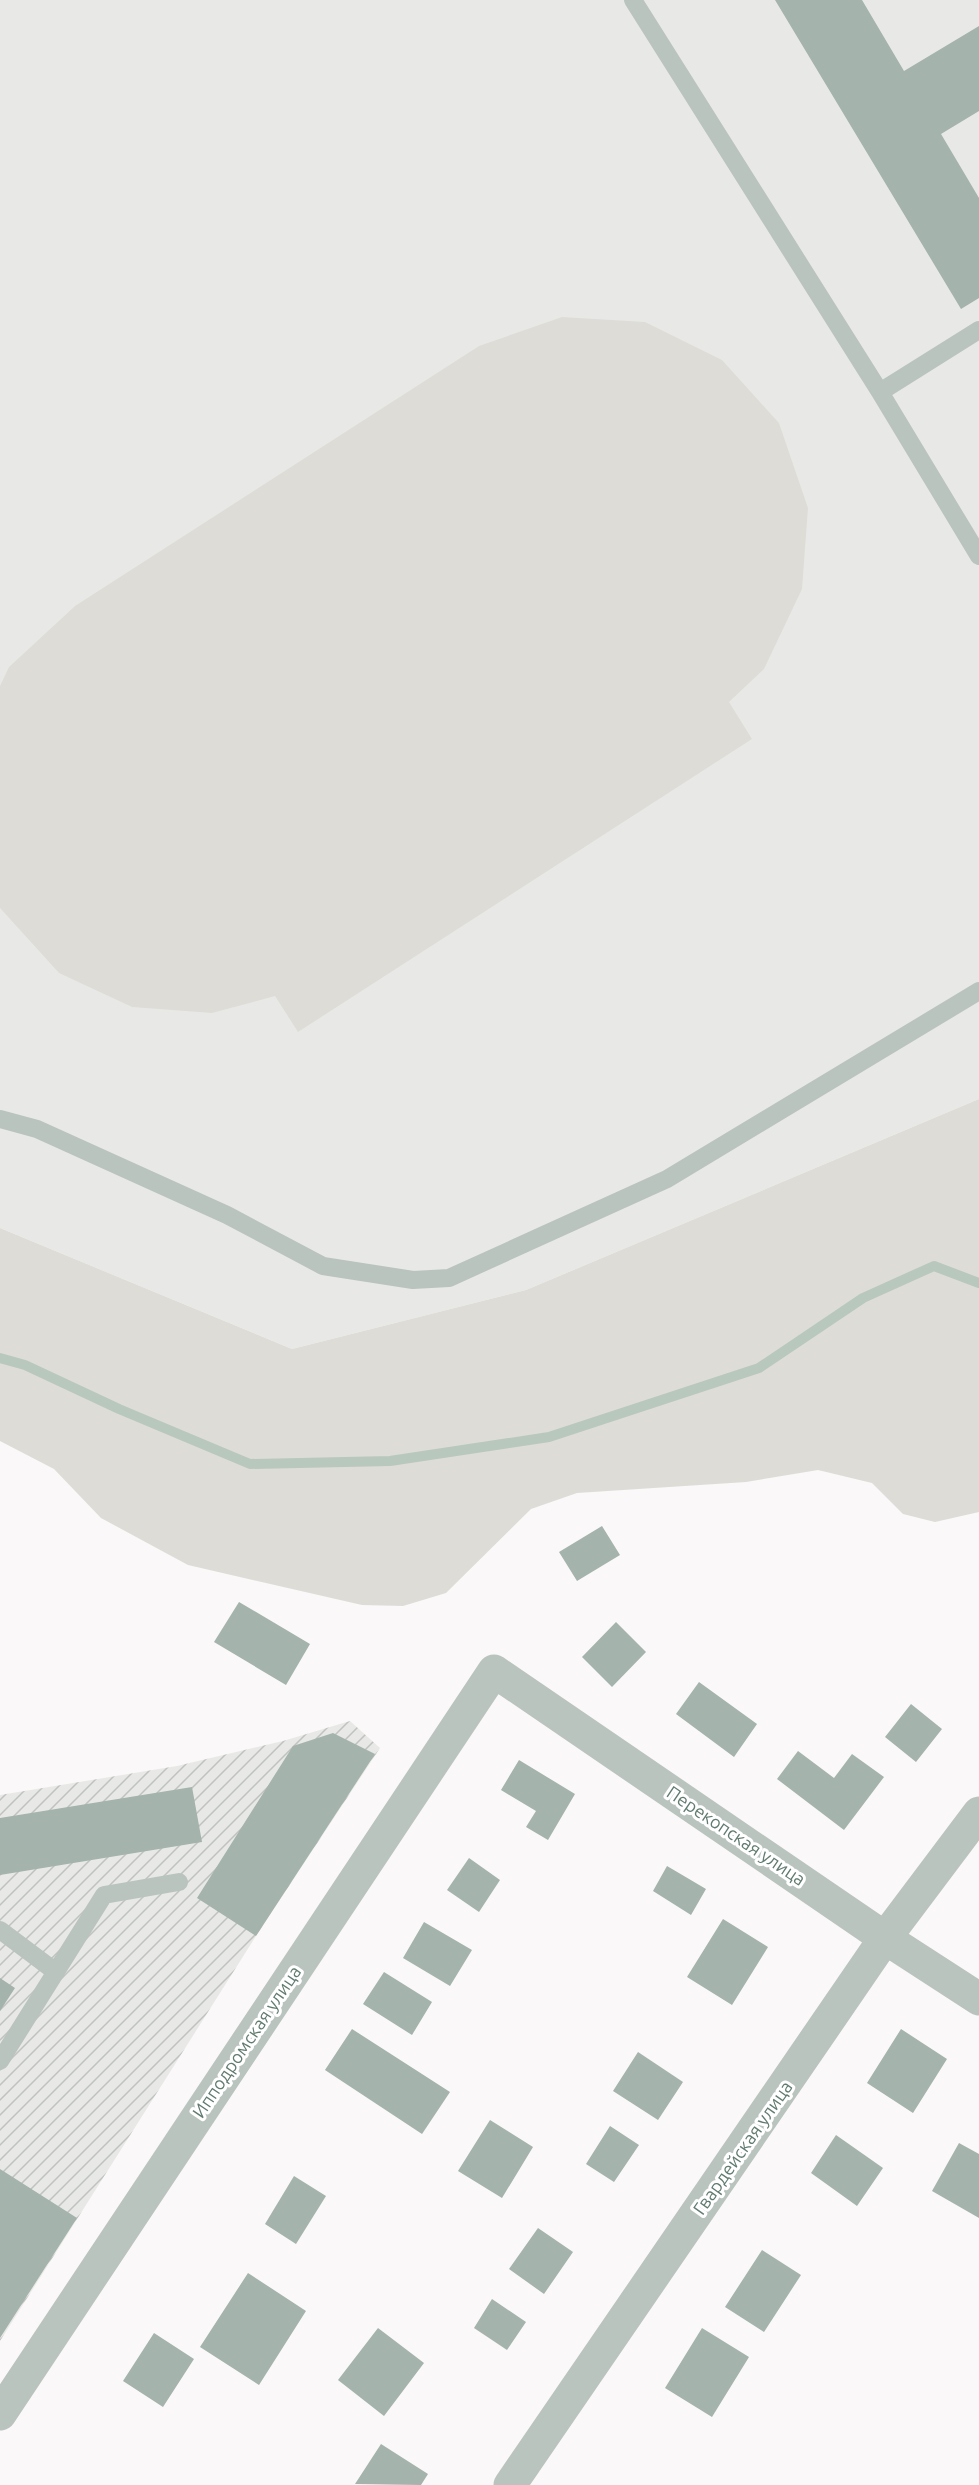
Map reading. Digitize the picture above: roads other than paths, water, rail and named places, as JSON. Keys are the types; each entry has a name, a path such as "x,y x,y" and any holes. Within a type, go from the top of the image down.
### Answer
{"street":[{"name":"Перекопская улица","path":"494,1671 885,1938 979,1999"},
{"name":"Ипподромская улица","path":"0,2414 494,1671"},
{"name":"Гвардейская улица","path":"510,2485 885,1938 979,1813"}],"lane":[{"path":"633,0 880,392 979,556"},
{"path":"880,392 979,330"},
{"path":"0,1119 37,1129 206,1206 322,1266 413,1280 449,1278 666,1179 979,991"},
{"path":"0,2061 105,1895 179,1882"},
{"path":"0,1930 56,1972"}],"waterway":[{"path":"0,1358 25,1365 119,1409 250,1464 390,1461 549,1437 759,1368 863,1298 934,1266 979,1283"}]}
